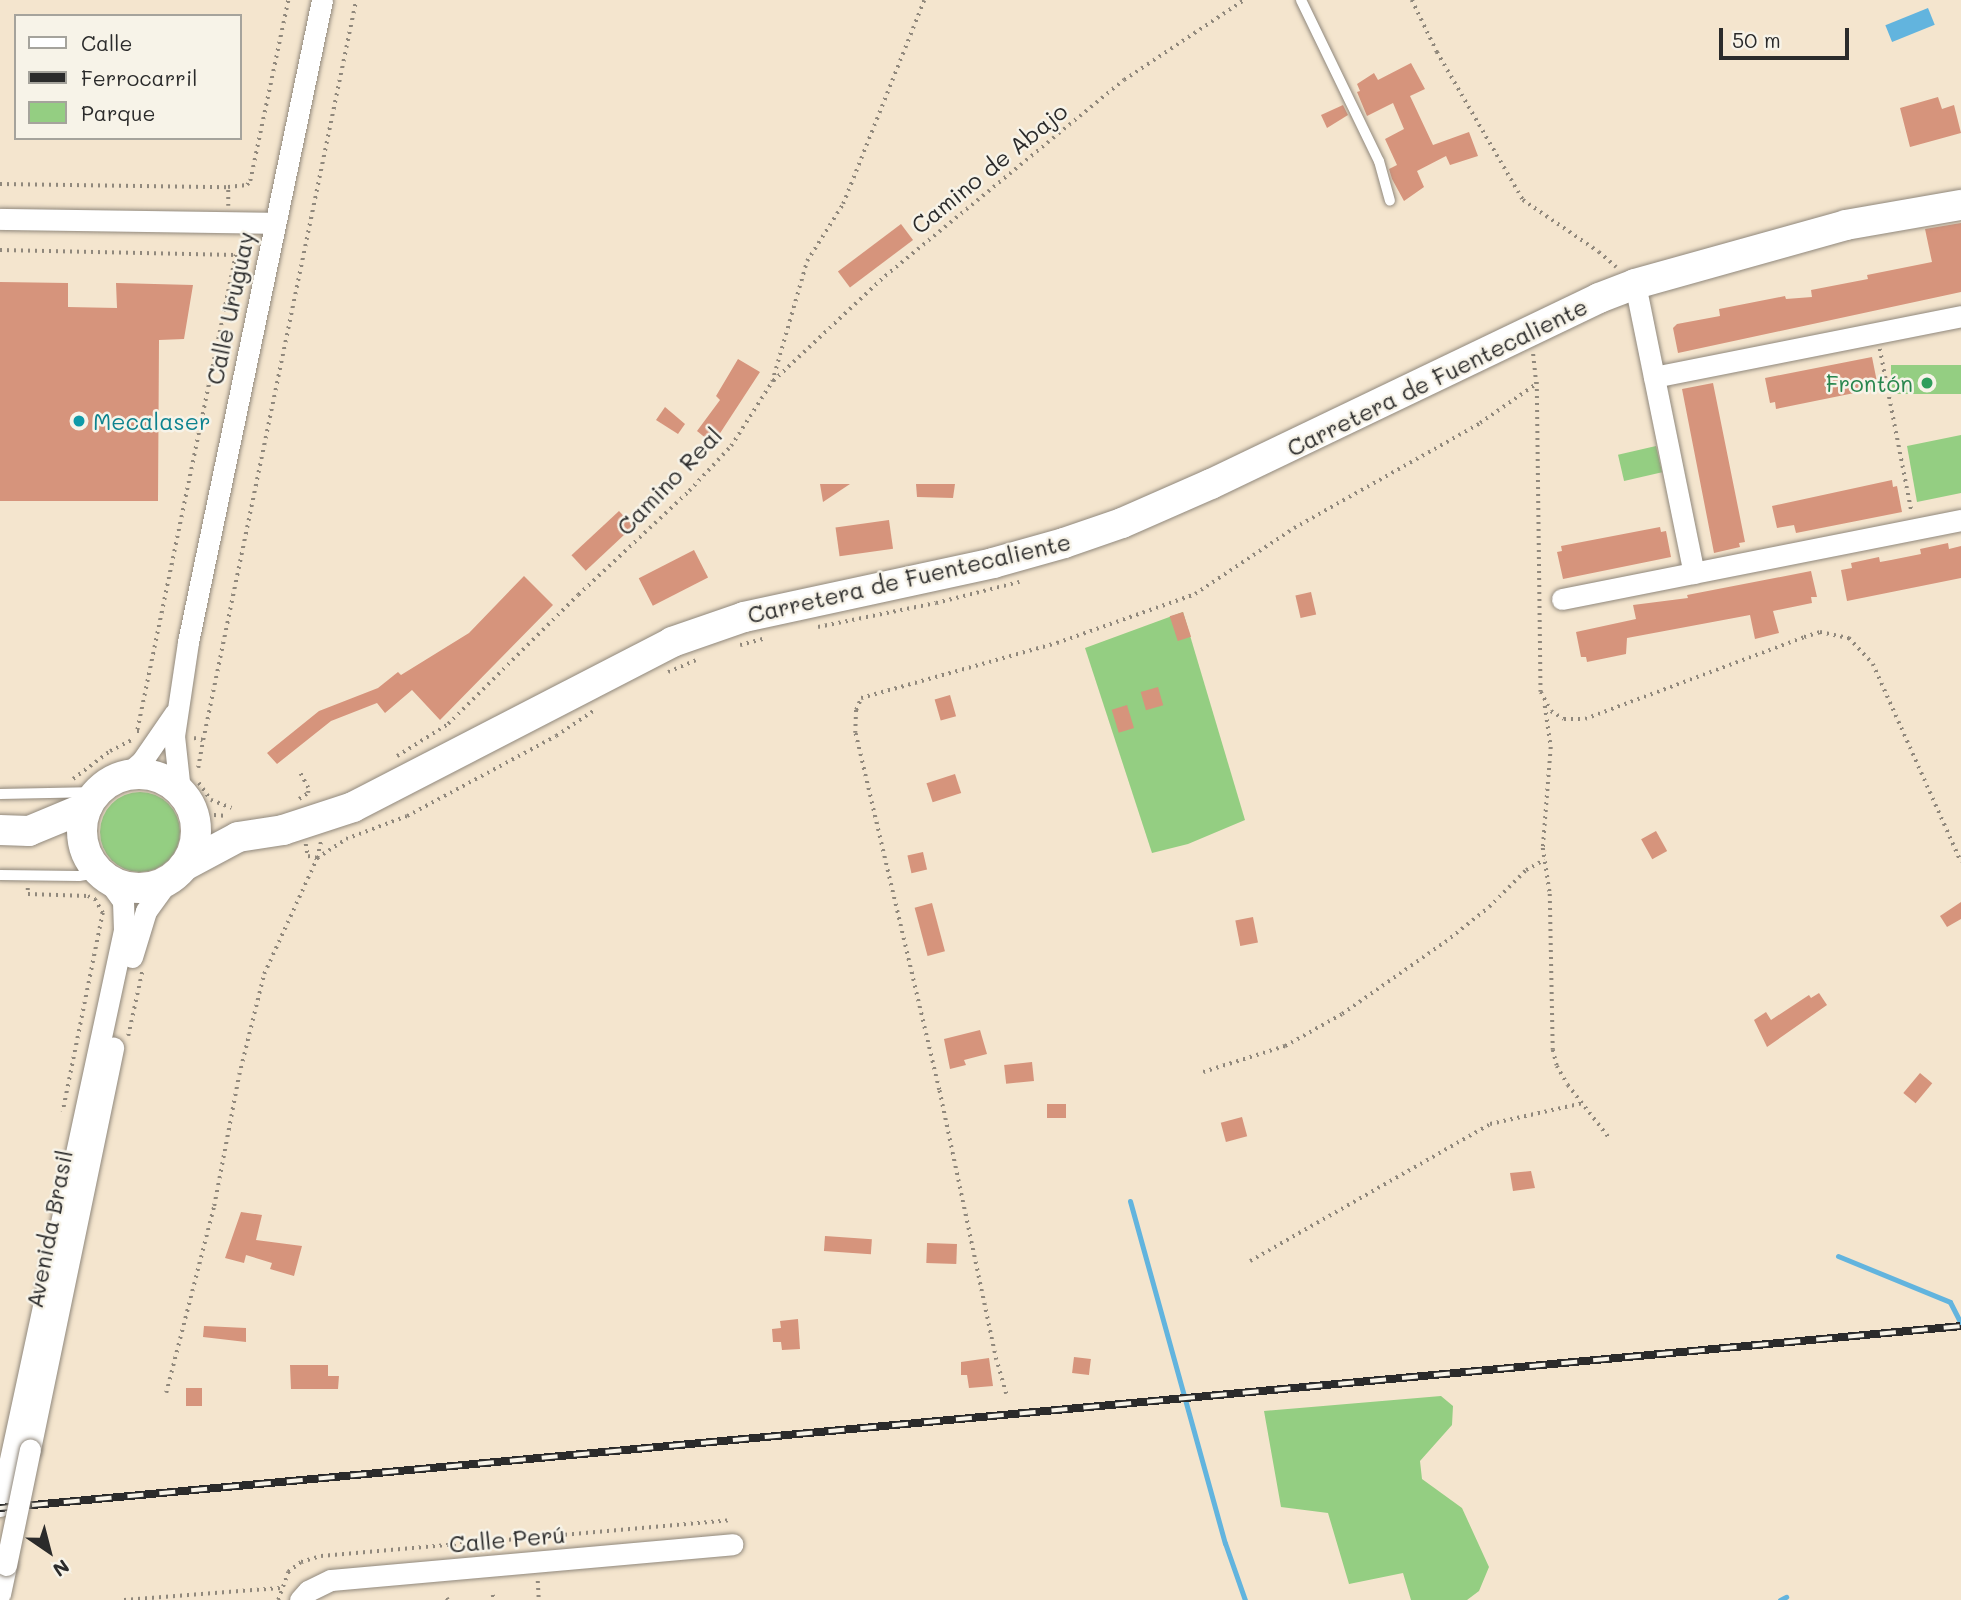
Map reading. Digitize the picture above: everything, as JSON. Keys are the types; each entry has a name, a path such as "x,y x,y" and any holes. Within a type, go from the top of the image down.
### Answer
{"main road":[{"name":"Carretera de Fuentecaliente","path":"176,874 235,821 283,830 337,814 405,783 544,707 672,642 744,617 993,563 1122,523 1296,446 1531,331 1635,284 1846,225 1961,205"},
{"path":"14,831 93,799 126,775 146,774 164,780 190,802 235,821"},
{"path":"93,799 82,825 83,843 99,885"},
{"path":"14,831 99,885 137,889 176,874 193,852 195,818 190,802"}],"street":[{"name":"Calle Uruguay","path":"190,802 174,736 176,711 322,0"},
{"path":"0,219 275,223"},
{"path":"1635,284 1694,573"},
{"path":"1654,377 1961,316"},
{"path":"1562,599 1961,520"},
{"name":"Calle Uruguay","path":"126,775 142,761 176,711"},
{"name":"Avenida Brasil","path":"0,1506 21,1449 134,951 146,911 176,874"},
{"name":"Avenida Brasil","path":"0,1594 21,1449 124,930 124,901 99,885"},
{"name":"Calle Perú","path":"300,1600 308,1591 331,1580 729,1545"}],"lane":[{"path":"1301,0 1379,160 1390,201"},
{"path":"0,794 93,799"},
{"path":"0,876 79,876 99,885"}],"path":[{"path":"0,184 228,187 247,184 250,181 288,0"},
{"name":"Camino Real","path":"390,761 448,724 578,595 689,491 731,446 772,382 807,261 843,204 924,0"},
{"name":"Camino de Abajo","path":"772,382 885,276 1124,80 1244,0"},
{"path":"1412,0 1437,52 1523,200 1599,252 1635,284"},
{"path":"1531,331 1539,400 1540,665 1551,747 1544,860 1550,894 1553,1050 1557,1066 1610,1139"},
{"path":"1006,1394 996,1360 948,1129 885,852 855,733 856,710 861,698 1058,643 1195,594 1304,523 1480,423 1536,384 1531,331"},
{"path":"1877,332 1915,529"},
{"path":"1544,704 1564,719 1585,719 1820,632 1849,638 1873,664 1961,862"},
{"path":"69,781 110,751 134,739 137,731"},
{"path":"203,740 197,766 203,792 235,821"},
{"path":"293,803 307,793 308,788 300,773"},
{"path":"190,802 235,821"},
{"path":"166,1393 214,1206 239,1075 264,974 317,858 323,837 337,814"},
{"path":"303,841 309,851 308,856 317,858"},
{"path":"1203,1072 1285,1046 1342,1014 1445,942 1489,907 1526,870 1544,860"},
{"path":"99,885 109,917"},
{"path":"28,894 88,896 103,913 62,1121"},
{"path":"129,1029 143,966"},
{"path":"1250,1261 1490,1124 1583,1102"},
{"path":"278,1600 288,1572 301,1562 321,1556 729,1520"},
{"path":"124,1600 281,1588"}],"green space":[{"name":"Frontón","path":"1891,365 1961,365 1961,394 1891,394"},
{"path":"1961,435 1961,493 1917,502 1907,446"},
{"path":"1656,446 1662,472 1624,481 1618,455"},
{"path":"1183,612 1245,820 1188,844 1152,853 1085,648"},
{"path":"140,792 155,795 168,804 177,817 180,832 177,847 168,860 155,869 140,872 125,869 112,860 103,847 100,832 103,817 112,804 125,795"},
{"path":"1441,1396 1453,1406 1452,1425 1420,1461 1422,1479 1462,1508 1489,1567 1479,1591 1467,1600 1411,1600 1403,1573 1349,1584 1328,1513 1281,1507 1264,1411"}],"water":[{"path":"1928,8 1935,25 1892,42 1885,25"}],"building":[{"path":"1411,63 1425,89 1410,96 1433,145 1469,132 1478,156 1450,165 1446,156 1417,171 1424,187 1404,201 1392,179 1389,169 1397,165 1385,139 1404,129 1393,103 1367,116 1357,92 1360,91 1357,84 1374,73 1378,80"},
{"path":"1938,97 1942,109 1954,105 1961,133 1910,147 1900,108"},
{"path":"1343,105 1348,115 1327,128 1321,115"},
{"path":"1961,223 1961,292 1678,353 1673,328 1677,324 1720,316 1719,309 1785,296 1786,299 1812,297 1811,290 1868,279 1867,275 1932,262 1925,229"},
{"path":"901,224 913,240 850,288 838,272"},
{"name":"Mecalaser","path":"0,282 68,283 68,307 117,308 116,283 193,285 184,339 159,340 158,501 0,501"},
{"path":"1872,357 1877,382 1872,383 1874,389 1776,409 1775,402 1770,403 1765,378"},
{"path":"738,359 760,372 713,444 697,431 720,400 716,396"},
{"path":"1713,383 1745,542 1739,543 1740,547 1714,553 1682,389"},
{"path":"665,407 685,424 678,434 656,420"},
{"path":"1892,480 1893,487 1897,486 1902,512 1796,533 1794,525 1777,528 1772,506"},
{"path":"820,484 850,484 823,502"},
{"path":"916,484 955,484 953,498 917,497"},
{"path":"619,511 633,526 586,571 571,555"},
{"path":"889,520 893,549 840,556 836,528"},
{"path":"1660,527 1661,532 1666,531 1671,557 1563,579 1557,552 1562,551 1561,546"},
{"path":"1948,543 1949,549 1961,546 1961,578 1847,601 1841,570 1852,568 1851,563 1879,557 1880,562 1921,554 1920,549"},
{"path":"694,550 708,578 653,606 639,578"},
{"path":"1811,571 1817,597 1811,597 1812,603 1773,611 1779,633 1755,639 1750,615 1627,638 1626,654 1587,662 1586,657 1581,657 1576,632 1636,619 1633,605 1688,598 1687,595"},
{"path":"524,576 553,605 440,720 412,690 385,713 377,703 331,721 277,764 267,753 319,711 378,688 398,672 401,675 469,633"},
{"path":"1311,592 1316,614 1301,618 1295,596"},
{"path":"1183,612 1191,637 1178,641 1170,616"},
{"path":"1158,687 1163,705 1146,710 1141,692"},
{"path":"950,695 956,716 941,721 935,699"},
{"path":"1127,705 1134,728 1119,733 1112,710"},
{"path":"955,774 961,793 933,802 926,783"},
{"path":"1656,831 1667,851 1652,859 1641,839"},
{"path":"923,852 927,870 911,873 907,856"},
{"path":"1961,902 1961,919 1947,927 1940,916"},
{"path":"932,903 945,951 928,956 915,908"},
{"path":"1253,917 1258,943 1240,946 1235,920"},
{"path":"1819,993 1827,1005 1767,1047 1754,1020 1766,1012 1771,1020 1809,995 1811,998"},
{"path":"980,1030 987,1054 964,1060 966,1065 950,1069 944,1039"},
{"path":"1032,1062 1034,1081 1006,1084 1004,1065"},
{"path":"1920,1073 1932,1083 1916,1103 1903,1093"},
{"path":"1047,1104 1066,1104 1066,1118 1047,1118"},
{"path":"1242,1117 1247,1136 1226,1142 1221,1123"},
{"path":"1531,1171 1535,1188 1513,1191 1510,1173"},
{"path":"241,1212 262,1215 256,1240 302,1246 294,1276 270,1269 272,1263 246,1255 244,1263 225,1258"},
{"path":"825,1236 872,1239 871,1254 824,1251"},
{"path":"927,1243 957,1244 956,1264 926,1263"},
{"path":"798,1319 800,1349 782,1350 781,1342 773,1342 772,1329 781,1328 780,1321"},
{"path":"204,1326 246,1328 246,1342 203,1337"},
{"path":"1074,1357 1091,1359 1089,1375 1072,1373"},
{"path":"989,1358 993,1386 969,1388 967,1375 961,1375 961,1362"},
{"path":"290,1365 328,1365 328,1376 339,1376 338,1389 291,1389"},
{"path":"186,1388 202,1388 202,1406 186,1406"}],"waterway":[{"path":"1130,1201 1225,1543 1245,1600"},
{"path":"1838,1256 1950,1302 1961,1324"},
{"path":"1780,1600 1786,1597"}],"railway":[{"path":"0,1508 1961,1326"}],"place":[{"name":"Frontón","path":"1927,383"},
{"name":"Mecalaser","path":"79,421"}]}
